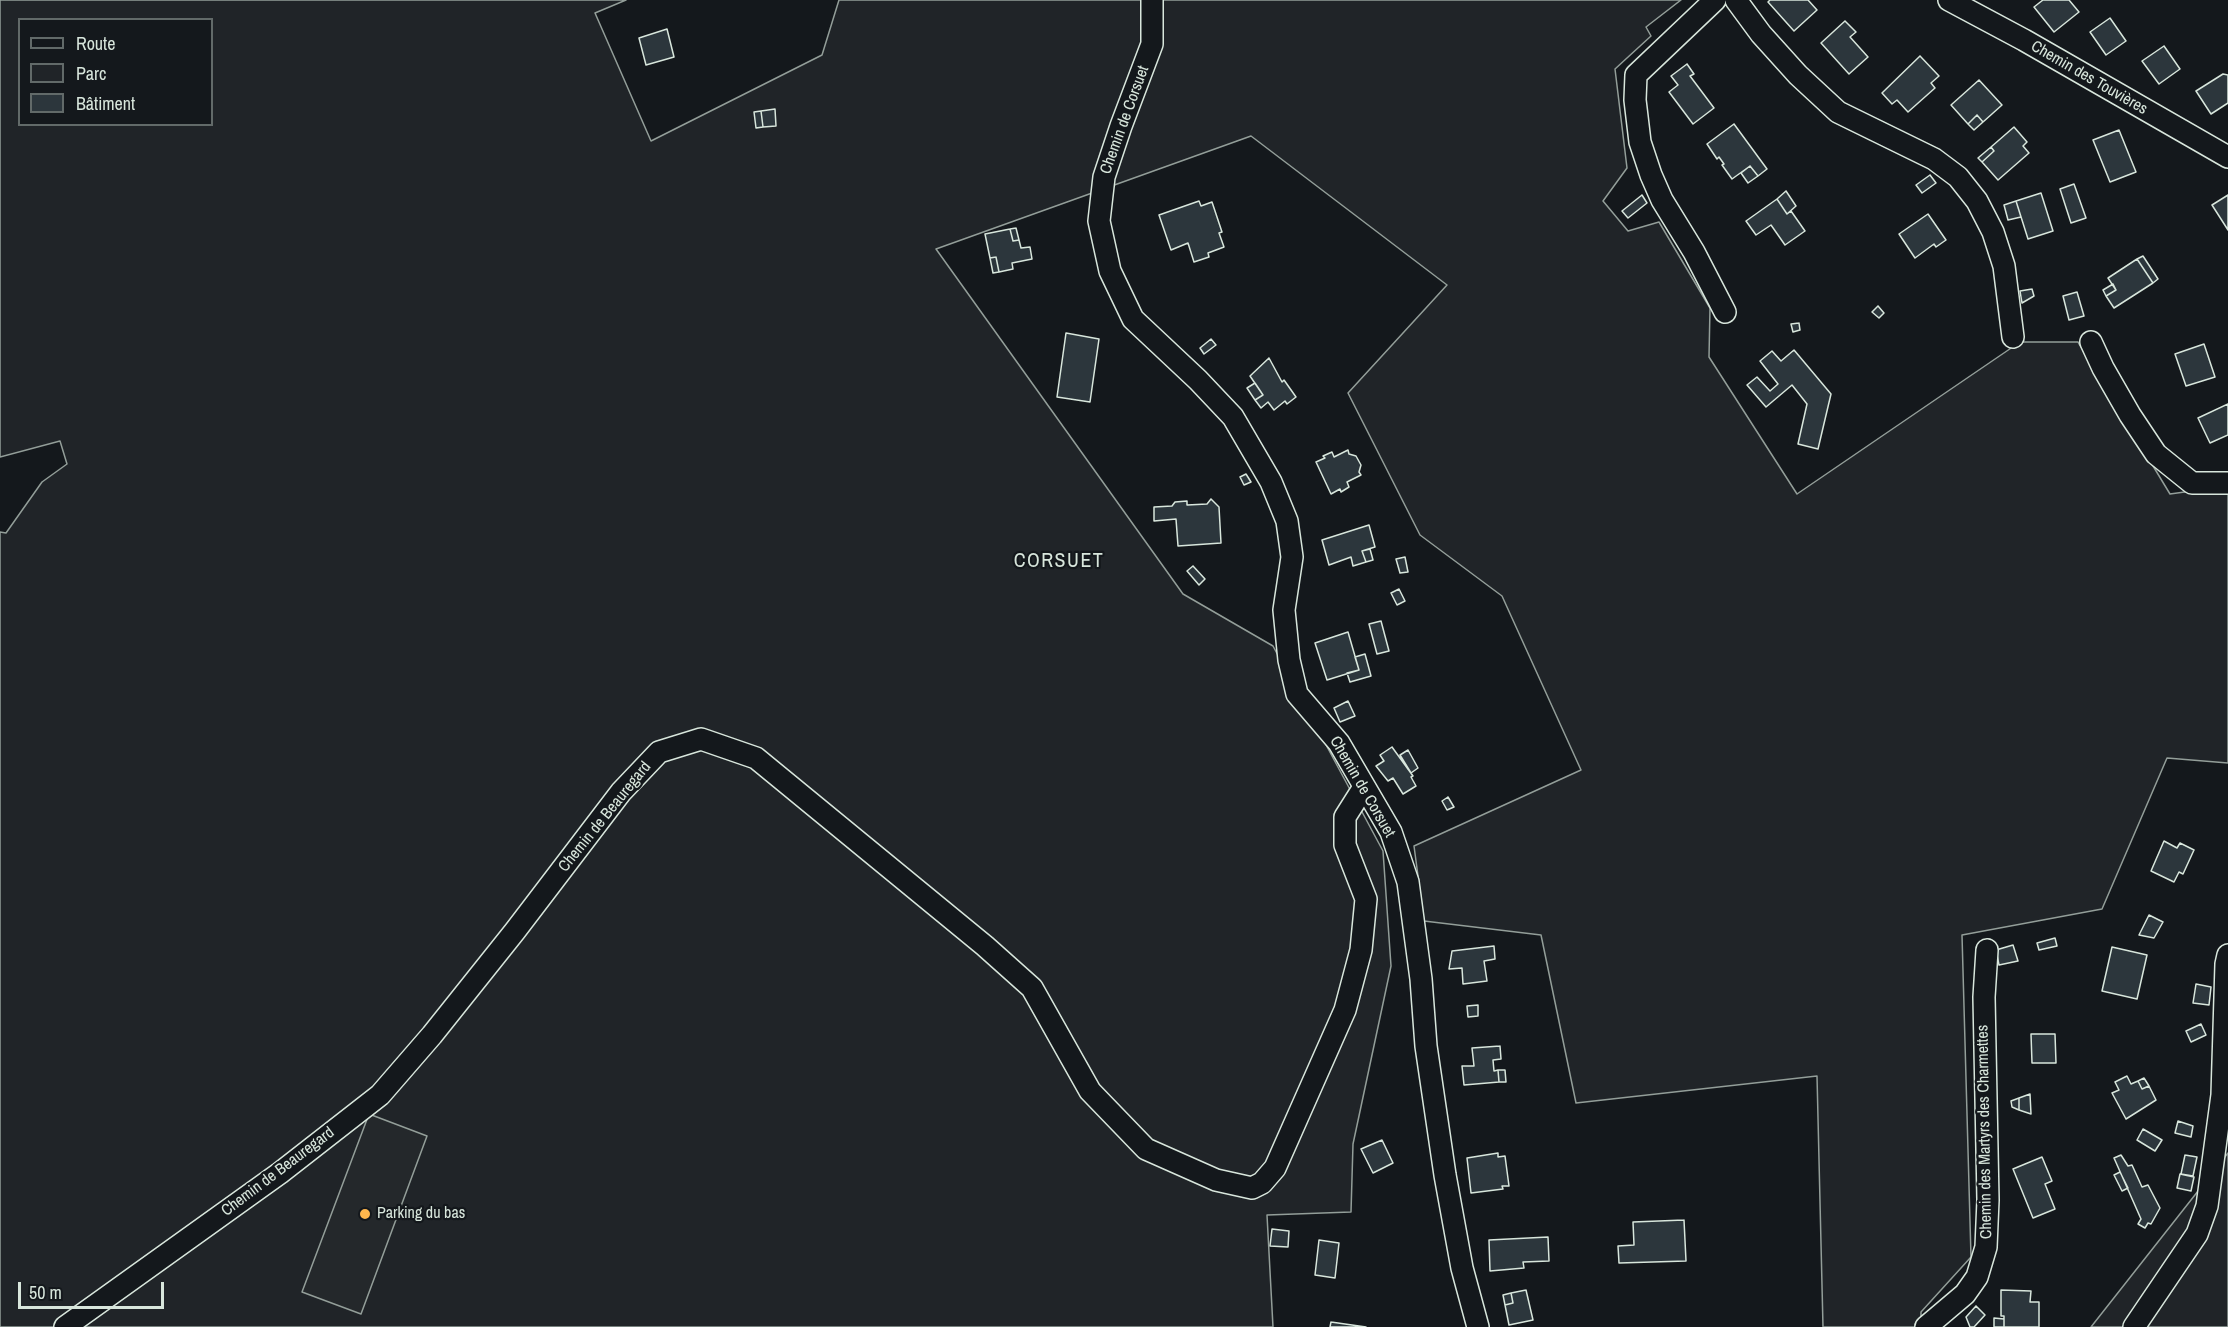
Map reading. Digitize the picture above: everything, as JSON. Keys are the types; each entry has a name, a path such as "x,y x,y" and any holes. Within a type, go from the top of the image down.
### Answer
{"street":[{"name":"Chemin de Corsuet","path":"1152,0 1152,44 1104,177 1099,221 1110,271 1133,320 1198,380 1233,417 1271,482 1287,520 1292,557 1284,610 1289,660 1297,694 1334,736 1391,832 1408,882 1422,979 1426,1046 1445,1175 1457,1244 1478,1327"},
{"path":"1715,0 1636,75 1635,100 1640,142 1651,175 1662,200 1694,252 1725,312"},
{"path":"1736,0 1761,34 1798,75 1838,112 1934,159 1958,177 1977,201 1993,232 2004,266 2013,337"},
{"name":"Chemin des Touvières","path":"1949,0 2024,40 2228,157"},
{"path":"2091,342 2125,406 2156,454 2192,483 2228,483"},
{"name":"Chemin de Beauregard","path":"65,1327 280,1173 380,1095 502,948 621,792 659,752 701,739 756,758 985,946 1032,988 1090,1091 1146,1149 1216,1180 1252,1188 1262,1183 1275,1168 1348,1000 1361,950 1366,898 1345,845 1345,817 1364,787"},
{"name":"Chemin des Martyrs des Charmettes","path":"1926,1327 1965,1294 1977,1277 1986,1247 1988,1200 1984,997 1987,950"},
{"path":"2134,1327 2197,1234 2207,1206 2222,1095 2228,955"}],"green space":[{"path":"0,0 626,0 595,13 651,141 822,55 839,0 1681,0 1646,27 1651,36 1615,69 1627,168 1603,201 1628,231 1659,222 1710,308 1709,357 1797,494 2020,342 2078,342 2170,494 2228,486 2228,763 2167,758 2102,909 1962,935 1971,1257 1921,1312 1921,1327 1823,1327 1817,1076 1576,1103 1541,935 1424,921 1414,846 1581,770 1502,596 1420,535 1348,393 1447,285 1251,136 936,249 1183,594 1273,646 1383,851 1391,966 1353,1144 1351,1212 1267,1215 1273,1327 0,1327 0,532 6,533 42,482 67,464 60,441 0,457"},
{"path":"2228,1153 2228,1327 2091,1327"}],"shaded area":[{"name":"Parking du bas","path":"369,1114 427,1136 361,1314 302,1292"}],"building":[{"path":"1770,0 1808,0 1817,10 1794,31 1768,2"},
{"path":"2043,0 2069,0 2079,12 2054,32 2034,7"},
{"path":"2110,18 2126,41 2106,55 2090,32"},
{"path":"1845,21 1856,32 1850,37 1868,57 1849,74 1821,43"},
{"path":"667,29 674,57 646,65 639,38"},
{"path":"2164,46 2180,69 2159,84 2142,61"},
{"path":"1920,56 1939,76 1931,83 1935,88 1908,112 1897,100 1892,104 1882,93"},
{"path":"1687,64 1694,74 1690,76 1714,108 1693,124 1669,92 1678,85 1671,76"},
{"path":"2223,74 2228,75 2228,103 2211,114 2196,91"},
{"path":"1979,80 2002,105 1983,122 1977,115 1968,124 1951,105"},
{"path":"775,109 776,126 763,127 761,111"},
{"path":"761,111 763,127 756,128 754,112"},
{"path":"1977,115 1983,122 1974,130 1968,124"},
{"path":"1734,124 1767,169 1758,176 1750,166 1732,179 1719,157 1717,159 1707,144"},
{"path":"2014,127 2027,142 2023,146 2029,153 1998,180 1982,162 1994,151 1991,147"},
{"path":"2119,130 2136,172 2110,182 2093,140"},
{"path":"1991,147 1994,151 1982,162 1978,158"},
{"path":"1750,166 1758,176 1748,183 1741,173"},
{"path":"1930,175 1936,183 1922,193 1916,185"},
{"path":"2074,184 2086,218 2071,223 2060,189"},
{"path":"1786,191 1796,206 1787,214 1777,199"},
{"path":"2041,193 2053,231 2028,239 2016,201"},
{"path":"1642,195 1647,203 1628,218 1622,211"},
{"path":"2228,195 2228,230 2212,205"},
{"path":"1777,199 1787,214 1791,211 1805,231 1785,245 1771,225 1756,235 1746,221"},
{"path":"1199,201 1201,206 1212,202 1222,232 1219,233 1224,247 1208,253 1209,257 1194,262 1188,243 1171,250 1159,215"},
{"path":"2016,201 2021,217 2008,220 2004,205"},
{"path":"1928,214 1946,240 1936,247 1934,244 1915,258 1899,234"},
{"path":"1016,228 1019,240 1013,241 1010,229"},
{"path":"1010,229 1013,241 1019,240 1021,248 1030,247 1032,259 1012,263 1013,269 999,272 996,257 990,258 985,234"},
{"path":"2143,256 2158,279 2153,283 2137,259"},
{"path":"996,257 999,272 993,273 990,258"},
{"path":"2137,259 2153,283 2114,308 2106,296 2116,290 2108,278"},
{"path":"2113,284 2116,290 2106,296 2103,290"},
{"path":"2032,289 2034,296 2022,303 2020,291"},
{"path":"2077,292 2084,316 2069,320 2063,296"},
{"path":"1878,306 1884,313 1879,318 1872,312"},
{"path":"1799,323 1800,330 1793,332 1791,324"},
{"path":"1066,333 1099,339 1090,402 1057,397"},
{"path":"1211,339 1216,345 1204,354 1200,348"},
{"path":"2204,344 2215,377 2186,386 2175,354"},
{"path":"1794,350 1831,394 1818,449 1798,444 1807,404 1792,385 1766,407 1747,385 1757,377 1770,391 1778,384 1760,361 1772,351 1781,361"},
{"path":"1269,358 1282,382 1284,380 1296,397 1287,404 1285,401 1274,410 1268,402 1261,408 1255,400 1263,395 1250,376"},
{"path":"1255,383 1263,395 1255,400 1247,388"},
{"path":"2228,404 2228,435 2210,443 2198,418"},
{"path":"1348,450 1349,454 1356,456 1361,465 1359,472 1361,475 1347,482 1349,487 1331,494 1316,462 1332,452 1334,457"},
{"path":"1246,474 1251,482 1244,485 1240,477"},
{"path":"1211,499 1219,507 1221,543 1178,546 1176,519 1154,521 1154,507 1172,506 1175,502 1187,501 1187,505 1207,504"},
{"path":"1369,525 1375,547 1362,551 1366,562 1353,566 1351,557 1329,565 1322,540"},
{"path":"1370,549 1373,560 1366,562 1362,551"},
{"path":"1405,557 1408,572 1400,573 1396,559"},
{"path":"1193,566 1205,579 1199,585 1187,571"},
{"path":"1399,589 1405,601 1397,605 1391,593"},
{"path":"1381,621 1389,651 1377,654 1369,624"},
{"path":"1348,632 1359,670 1327,680 1315,643"},
{"path":"1365,654 1371,676 1350,682 1347,673 1359,670 1355,657"},
{"path":"1348,701 1355,716 1340,722 1334,708"},
{"path":"1392,747 1413,776 1411,777 1416,786 1403,794 1393,778 1388,781 1376,766 1384,761 1380,755"},
{"path":"1408,750 1418,768 1411,773 1400,755"},
{"path":"1448,797 1454,807 1447,810 1442,801"},
{"path":"2164,841 2177,848 2180,843 2194,850 2183,874 2179,872 2174,882 2151,871"},
{"path":"2149,915 2163,922 2154,938 2139,935"},
{"path":"2055,938 2057,946 2039,950 2037,943"},
{"path":"2013,945 2018,961 1999,965 1996,950"},
{"path":"1494,946 1495,959 1484,961 1487,981 1463,984 1462,968 1449,969 1452,951"},
{"path":"2112,947 2147,955 2137,999 2102,991"},
{"path":"2196,984 2211,987 2209,1005 2193,1003"},
{"path":"1478,1005 1478,1016 1468,1017 1467,1006"},
{"path":"2201,1024 2206,1035 2191,1042 2186,1031"},
{"path":"2031,1034 2055,1034 2056,1063 2032,1063"},
{"path":"1500,1046 1501,1059 1493,1060 1494,1071 1498,1070 1499,1082 1464,1085 1462,1066 1474,1066 1472,1048"},
{"path":"1498,1070 1505,1070 1506,1082 1499,1082"},
{"path":"2127,1076 2131,1084 2138,1081 2142,1089 2149,1086 2156,1100 2126,1119 2112,1093 2119,1090 2115,1082"},
{"path":"2144,1078 2149,1086 2142,1089 2138,1081"},
{"path":"2030,1094 2031,1114 2019,1110 2019,1098"},
{"path":"2019,1098 2019,1110 2012,1107 2011,1101"},
{"path":"2178,1121 2193,1126 2191,1137 2175,1133"},
{"path":"2143,1129 2162,1140 2155,1151 2137,1140"},
{"path":"1382,1140 1393,1163 1373,1173 1361,1149"},
{"path":"1498,1153 1498,1157 1505,1156 1509,1186 1502,1186 1503,1189 1471,1193 1467,1158"},
{"path":"2121,1155 2128,1166 2132,1165 2142,1187 2148,1185 2160,1208 2151,1224 2148,1223 2145,1228 2138,1224 2141,1219 2114,1158"},
{"path":"2185,1155 2197,1157 2193,1176 2181,1174"},
{"path":"2042,1157 2052,1181 2045,1184 2055,1209 2033,1218 2013,1169"},
{"path":"2120,1172 2128,1188 2122,1191 2114,1175"},
{"path":"2180,1174 2194,1177 2191,1191 2177,1188"},
{"path":"1684,1220 1686,1261 1619,1263 1618,1246 1634,1245 1633,1222"},
{"path":"1272,1229 1289,1231 1288,1247 1270,1246"},
{"path":"1548,1237 1549,1261 1523,1262 1524,1268 1490,1271 1489,1240"},
{"path":"1319,1240 1339,1243 1335,1278 1315,1275"},
{"path":"1526,1290 1533,1320 1509,1325 1505,1305 1513,1303 1511,1293"},
{"path":"2001,1290 2031,1291 2030,1302 2039,1302 2039,1327 2004,1327 2004,1316 2001,1316"},
{"path":"1511,1293 1513,1303 1505,1305 1503,1295"},
{"path":"1976,1306 1985,1315 1974,1327 1970,1327 1966,1317"},
{"path":"1994,1318 2004,1319 2004,1327 1994,1327"},
{"path":"1331,1322 1366,1327 1330,1327"}],"place":[{"name":"Parking du bas","path":"365,1214"}],"district":[{"name":"CORSUET","path":"1059,562"}]}
